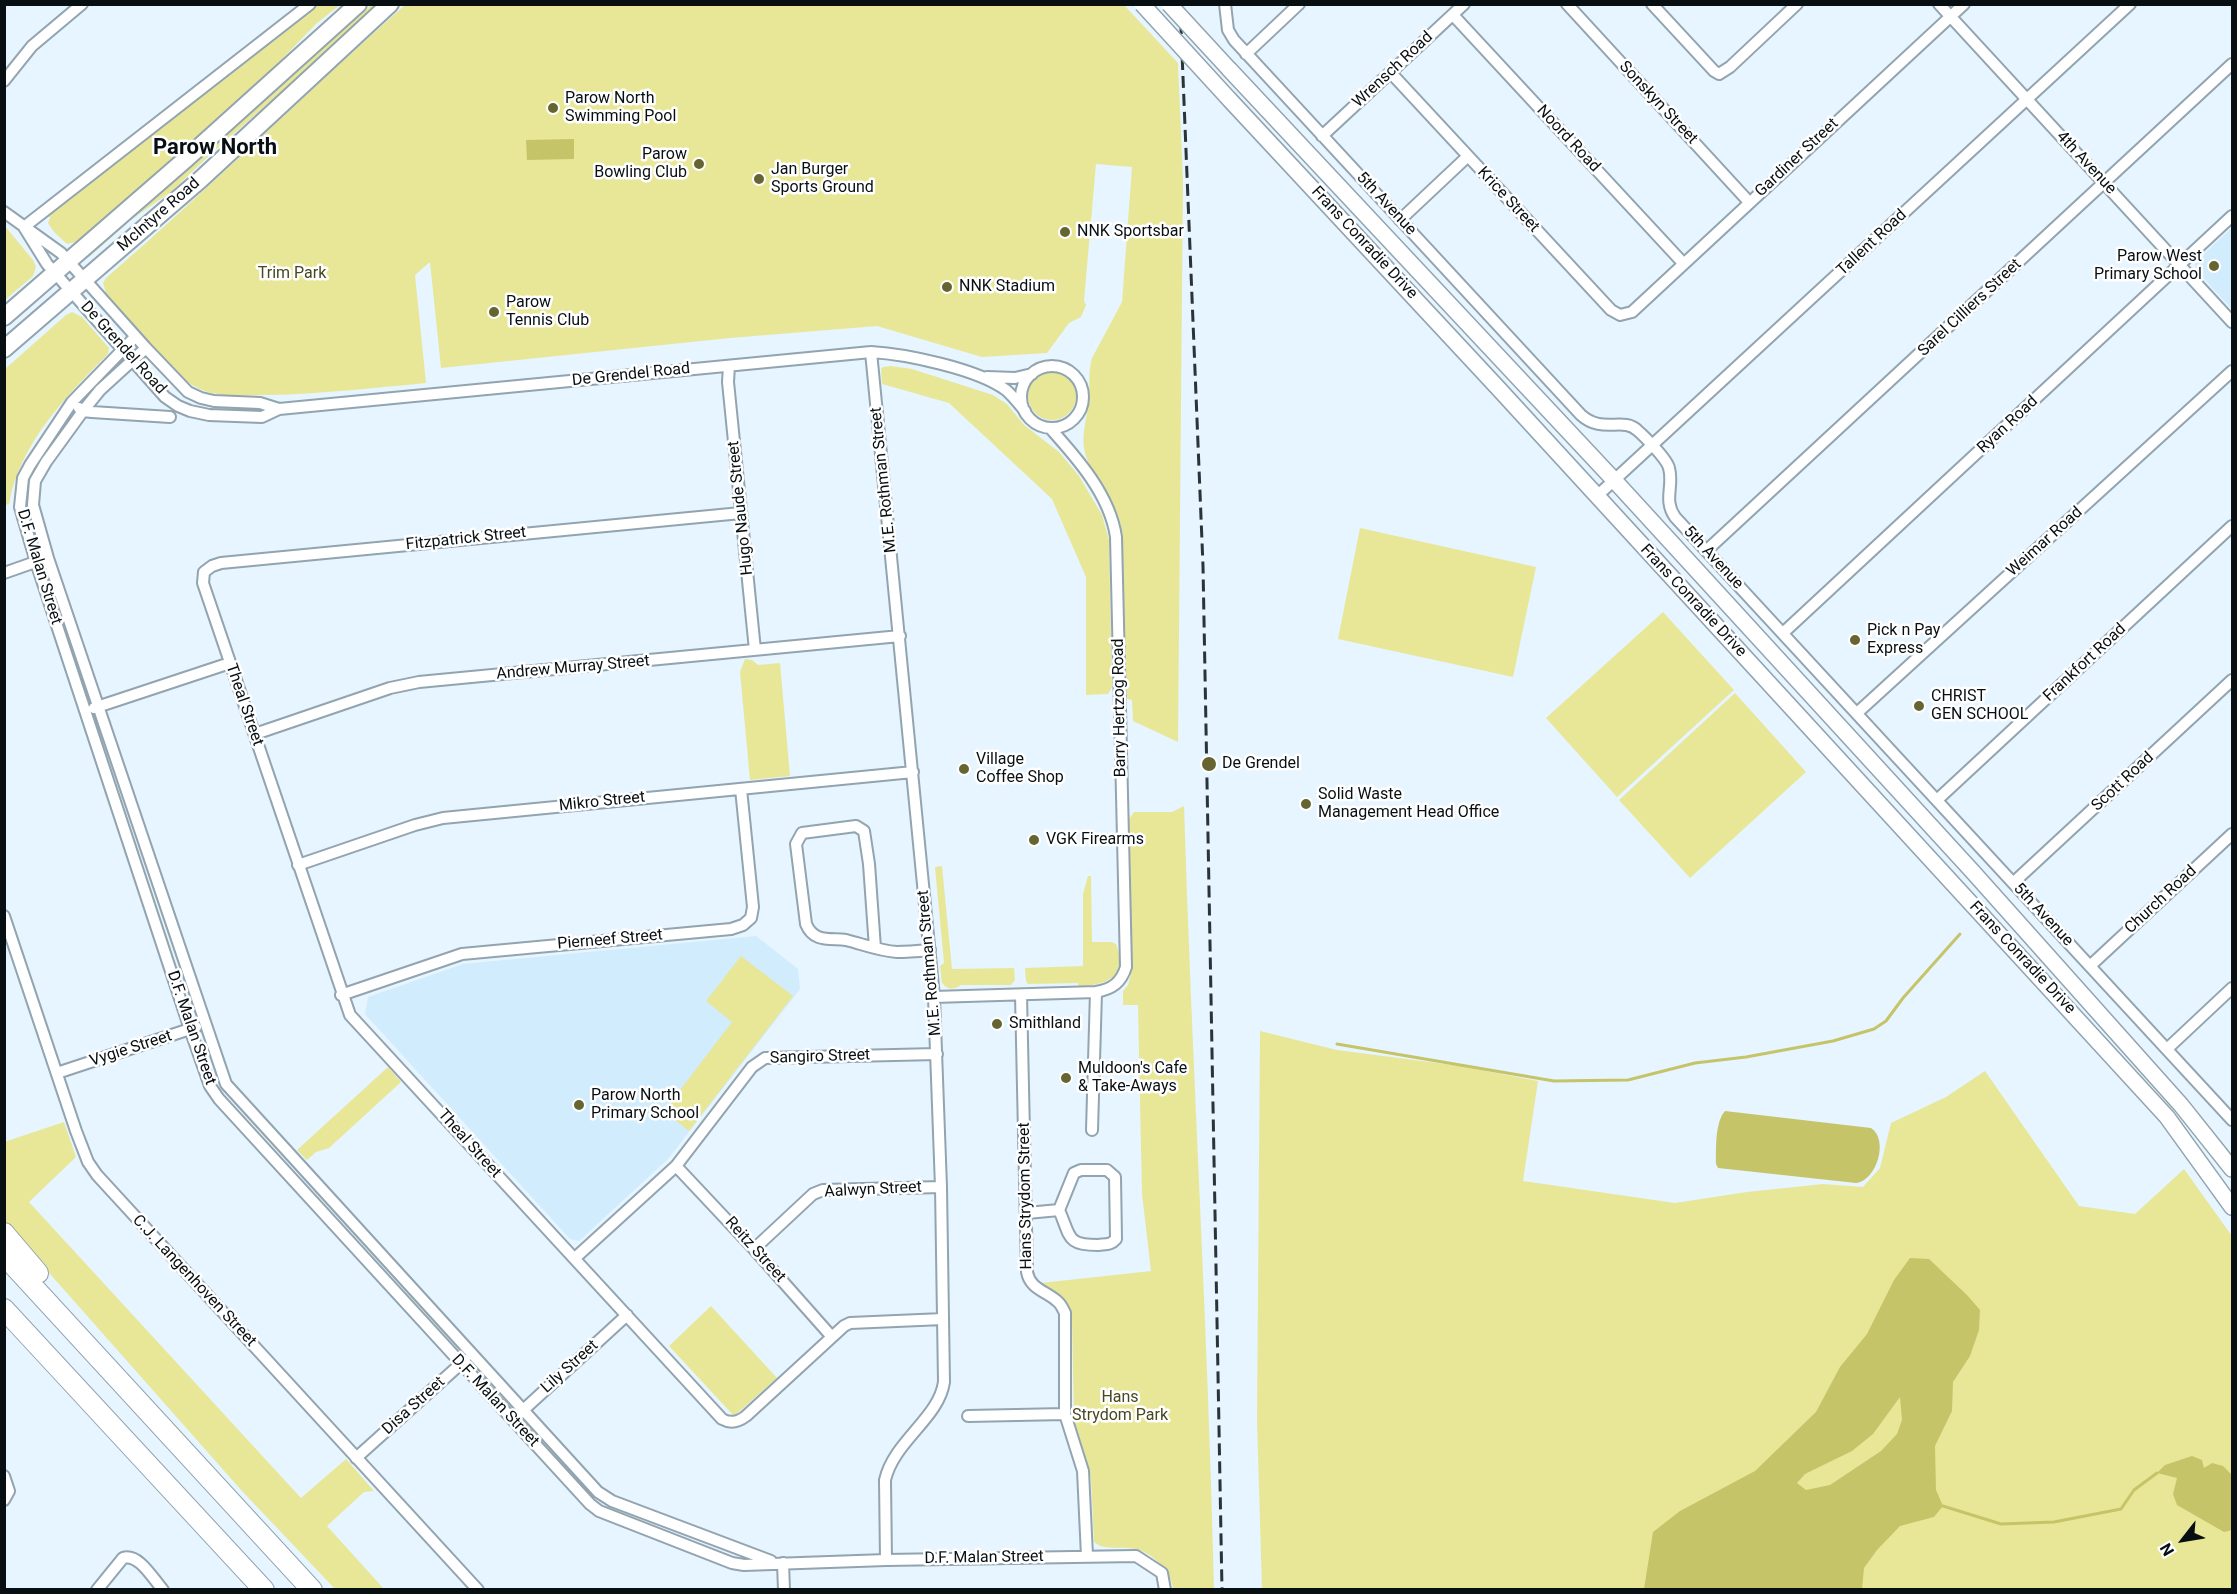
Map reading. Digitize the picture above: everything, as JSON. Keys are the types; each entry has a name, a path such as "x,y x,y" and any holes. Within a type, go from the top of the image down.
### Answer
{"highway":[{"path":"4,1233 176,1443"},
{"path":"4,1255 312,1590"},
{"path":"4,1309 264,1590"},
{"path":"4,1329 138,1454"}],"main road":[{"name":"McIntyre Road","path":"4,317 69,262 358,4"},
{"name":"McIntyre Road","path":"4,349 201,179 390,4"},
{"name":"Frans Conradie Drive","path":"1142,4 2166,1117 2232,1207"},
{"name":"Frans Conradie Drive","path":"1169,4 1614,480 1973,872 2181,1105 2232,1169"}],"street":[{"path":"4,81 32,46 82,4"},
{"path":"24,227 310,4"},
{"name":"5th Avenue","path":"1226,4 1228,30 1246,54 1585,418 1599,425 1631,426 1652,446 1670,469 1669,505 1671,511 2232,1120"},
{"path":"1246,54 1299,4"},
{"name":"Wrensch Road","path":"1322,136 1464,4"},
{"name":"Sonskyn Street","path":"1567,4 1749,202"},
{"path":"1652,4 1719,74 1730,67 1797,4"},
{"name":"4th Avenue","path":"1939,4 2232,322"},
{"name":"Gardiner Street","path":"1632,312 1964,4"},
{"name":"Tallent Road","path":"1597,496 2130,4"},
{"name":"Noord Road","path":"1453,15 1683,263"},
{"name":"Sarel Cilliers Street","path":"1706,551 2232,64"},
{"name":"Krice Street","path":"1390,73 1611,310 1620,315 1632,312"},
{"path":"1400,220 1467,157"},
{"name":"De Grendel Road","path":"4,212 47,241 69,262 180,384 201,398 214,401 260,403 279,410"},
{"name":"Ryan Road","path":"1783,633 2232,216"},
{"name":"De Grendel Road","path":"24,227 47,264 165,397 190,411 209,415 262,417 279,410 871,352 912,357 981,377 1005,389 1025,411"},
{"name":"D.F. Malan Street","path":"135,337 72,402 23,478 20,507 85,712 190,1029 214,1093 460,1364 598,1511 732,1563 752,1566 886,1560 1137,1556 1162,1574 1166,1590"},
{"name":"D.F. Malan Street","path":"146,348 100,390 82,411 35,481 33,505 48,558 222,1078 230,1091 604,1497 763,1559 783,1563"},
{"name":"M.E. Rothman Street","path":"871,352 934,997 943,1319 942,1390 929,1412 897,1452 885,1480 886,1560"},
{"name":"Hugo Naude Street","path":"729,366 728,382 755,650"},
{"path":"1047,367 1064,369 1072,373 1082,389 1083,399 1076,417 1069,423 1050,428 1031,420 1025,411 1022,392 1026,382 1032,374 1047,367"},
{"name":"Weimar Road","path":"1857,713 2232,371"},
{"name":"De Grendel Road","path":"981,377 1015,378 1032,374"},
{"path":"72,402 82,411"},
{"name":"De Grendel Road","path":"82,411 170,417"},
{"name":"Barry Hertzog Road","path":"1050,428 1081,465 1095,487 1112,518 1117,545 1127,962 1124,974 1116,984 1107,990 1096,992"},
{"name":"Fitzpatrick Street","path":"203,583 204,572 221,563 741,513"},
{"name":"Frankfort Road","path":"1937,800 2232,526"},
{"path":"4,573 48,558"},
{"name":"Theal Street","path":"203,583 347,1010 727,1422 734,1422 746,1416 850,1323 943,1319"},
{"name":"Andrew Murray Street","path":"255,734 405,685 900,636"},
{"path":"85,712 230,663"},
{"name":"Scott Road","path":"2013,883 2232,680"},
{"name":"Mikro Street","path":"298,865 415,825 443,818 913,772"},
{"name":"Pierneef Street","path":"342,995 462,954 731,929 743,925 751,918 753,907 741,789"},
{"path":"875,948 869,864 864,831 856,826 802,833 796,844 807,928 816,937 825,940 843,939 875,948 896,952 930,950"},
{"name":"Church Road","path":"2090,966 2232,834"},
{"name":"C.J. Langenhoven Street","path":"4,916 84,1151 97,1175 478,1590"},
{"path":"2167,1049 2232,988"},
{"path":"934,997 1096,992 1092,1130"},
{"name":"Hans Strydom Street","path":"1021,994 1028,1280 1033,1286 1058,1302 1065,1313 1065,1414 1083,1471 1087,1556"},
{"name":"Vygie Street","path":"57,1073 205,1024"},
{"name":"Sangiro Street","path":"575,1258 676,1166 752,1067 760,1060 765,1058 937,1054"},
{"name":"Reitz Street","path":"676,1166 832,1337"},
{"path":"1107,1170 1113,1174 1117,1232 1116,1239 1112,1243 1080,1245 1076,1243 1071,1238 1059,1210 1076,1171 1107,1170"},
{"name":"Aalwyn Street","path":"754,1249 813,1194 823,1190 940,1187"},
{"path":"327,1218 338,1206"},
{"path":"1027,1213 1059,1210"},
{"name":"Lily Street","path":"513,1420 627,1315"},
{"name":"Disa Street","path":"357,1458 472,1354"},
{"path":"968,1416 1065,1414"},
{"path":"4,1476 9,1491 4,1500"},
{"path":"598,1511 604,1497"},
{"path":"97,1590 123,1558 128,1556 136,1560 163,1590"},
{"path":"783,1563 784,1590"}],"shaded area":[{"path":"574,139 574,159 527,160 526,140"},
{"name":"Parow West Primary School","path":"2232,228 2232,309 2195,269 2195,262"},
{"name":"Parow North Primary School","path":"756,936 798,969 800,989 668,1159 579,1241 570,1239 365,1014 368,997 463,964"},
{"path":"1725,1111 1871,1128 1876,1133 1880,1150 1875,1168 1863,1181 1856,1183 1718,1168 1716,1164 1717,1136 1719,1122"},
{"path":"1910,1258 1929,1259 1980,1310 1979,1330 1970,1356 1953,1382 1952,1411 1935,1446 1936,1490 1943,1506 1934,1517 1900,1526 1877,1550 1864,1568 1862,1589 1644,1589 1653,1532 1680,1511 1755,1471 1816,1412 1840,1367 1867,1334 1894,1280","holes":["1900,1397 1902,1420 1897,1434 1881,1451 1830,1485 1806,1490 1797,1483 1805,1474 1852,1451 1873,1434"]},
{"path":"2192,1456 2202,1460 2204,1468 2212,1463 2223,1466 2232,1475 2232,1530 2224,1532 2177,1505 2173,1494 2177,1478 2157,1473 2165,1465"}],"green space":[{"path":"318,5 340,5 317,23 251,91 80,241 67,244 54,232 48,223 50,218 48,215"},
{"path":"371,5 380,5 172,191 132,219 89,257 86,254"},
{"name":"Jan Burger Sports Ground","path":"405,5 1124,5 1178,63 1183,181 1178,742 1133,721 1132,700 1127,699 1121,526 1111,500 1087,459 1084,444 1092,358 1122,302 1132,167 1096,164 1084,301 1086,305 1081,317 1069,323 1047,353 982,357 877,326 730,338 441,368 430,262 415,275 426,383 308,393 229,395 211,393 199,388 173,370 106,293 103,283 106,278"},
{"path":"4,225 33,260 36,267 33,276 5,300"},
{"path":"72,312 82,317 109,348 108,354 61,404 34,441 14,482 9,504 5,505 5,369"},
{"path":"891,366 912,369 993,395 1007,404 1024,425 1059,452 1079,476 1102,515 1109,540 1112,687 1108,694 1086,695 1086,577 1052,499 949,403 882,384 881,369"},
{"path":"1052,372 1069,379 1076,396 1069,413 1052,420 1035,413 1028,396 1035,379"},
{"path":"1360,528 1536,567 1513,677 1338,639"},
{"path":"1663,612 1734,690 1617,797 1546,718"},
{"path":"745,659 752,660 758,665 780,663 790,776 750,780 740,672"},
{"path":"1735,693 1806,772 1690,878 1619,800"},
{"name":"Hans Strydom Park","path":"1184,806 1214,1589 1173,1589 1167,1573 1150,1556 1132,1548 1101,1546 1094,1542 1091,1479 1074,1421 1072,1317 1064,1301 1041,1283 1151,1271 1142,1194 1138,1005 1123,1005 1123,991 1128,985 1131,974 1129,819 1134,812 1172,812"},
{"path":"942,866 952,969 1014,968 1015,980 1011,985 961,985 951,988 942,983 940,966 944,963 935,867"},
{"path":"1088,876 1091,876 1092,942 1116,944 1119,955 1117,972 1105,981 1088,986 1078,986 1078,983 1028,984 1025,968 1083,966 1083,894"},
{"path":"741,956 793,996 689,1131 664,1111 732,1022 706,1001"},
{"path":"1260,1031 1337,1050 1460,1066 1538,1081 1523,1181 1675,1203 1823,1184 1863,1187 1880,1168 1891,1123 1946,1097 1985,1071 2079,1206 2135,1214 2184,1169 2232,1236 2232,1589 1262,1589 1257,1420"},
{"path":"388,1067 401,1082 329,1148 316,1152 307,1160 297,1150"},
{"path":"64,1122 76,1157 29,1202 301,1498 346,1459 374,1491 364,1492 327,1526 384,1589 335,1589 242,1491 5,1223 4,1142"},
{"path":"711,1306 777,1378 734,1416 669,1346"}],"waterway":[{"path":"1337,1044 1554,1081 1628,1080 1695,1063 1746,1057 1833,1041 1874,1029 1886,1021 1903,998 1960,934"},
{"path":"1943,1506 2001,1524 2054,1522 2121,1509 2134,1490 2157,1473"}],"railway":[{"path":"1180,4 1203,566 1222,1590"}],"place":[{"name":"Parow North Swimming Pool","path":"553,108"},
{"name":"Parow Bowling Club","path":"699,164"},
{"name":"Jan Burger Sports Ground","path":"759,179"},
{"name":"NNK Sportsbar","path":"1065,232"},
{"name":"Parow West Primary School","path":"2214,266"},
{"name":"NNK Stadium","path":"947,287"},
{"name":"Parow Tennis Club","path":"494,312"},
{"name":"Pick n Pay Express","path":"1855,640"},
{"name":"CHRIST GEN SCHOOL","path":"1919,706"},
{"name":"De Grendel","path":"1209,764"},
{"name":"Village Coffee Shop","path":"964,769"},
{"name":"Solid Waste Management Head Office","path":"1306,804"},
{"name":"VGK Firearms","path":"1034,840"},
{"name":"Smithland","path":"997,1024"},
{"name":"Muldoon's Cafe & Take-Aways","path":"1066,1078"},
{"name":"Parow North Primary School","path":"579,1105"}],"district":[{"name":"Parow North","path":"215,148"}],"park label":[{"name":"Trim Park","path":"292,274"}]}
